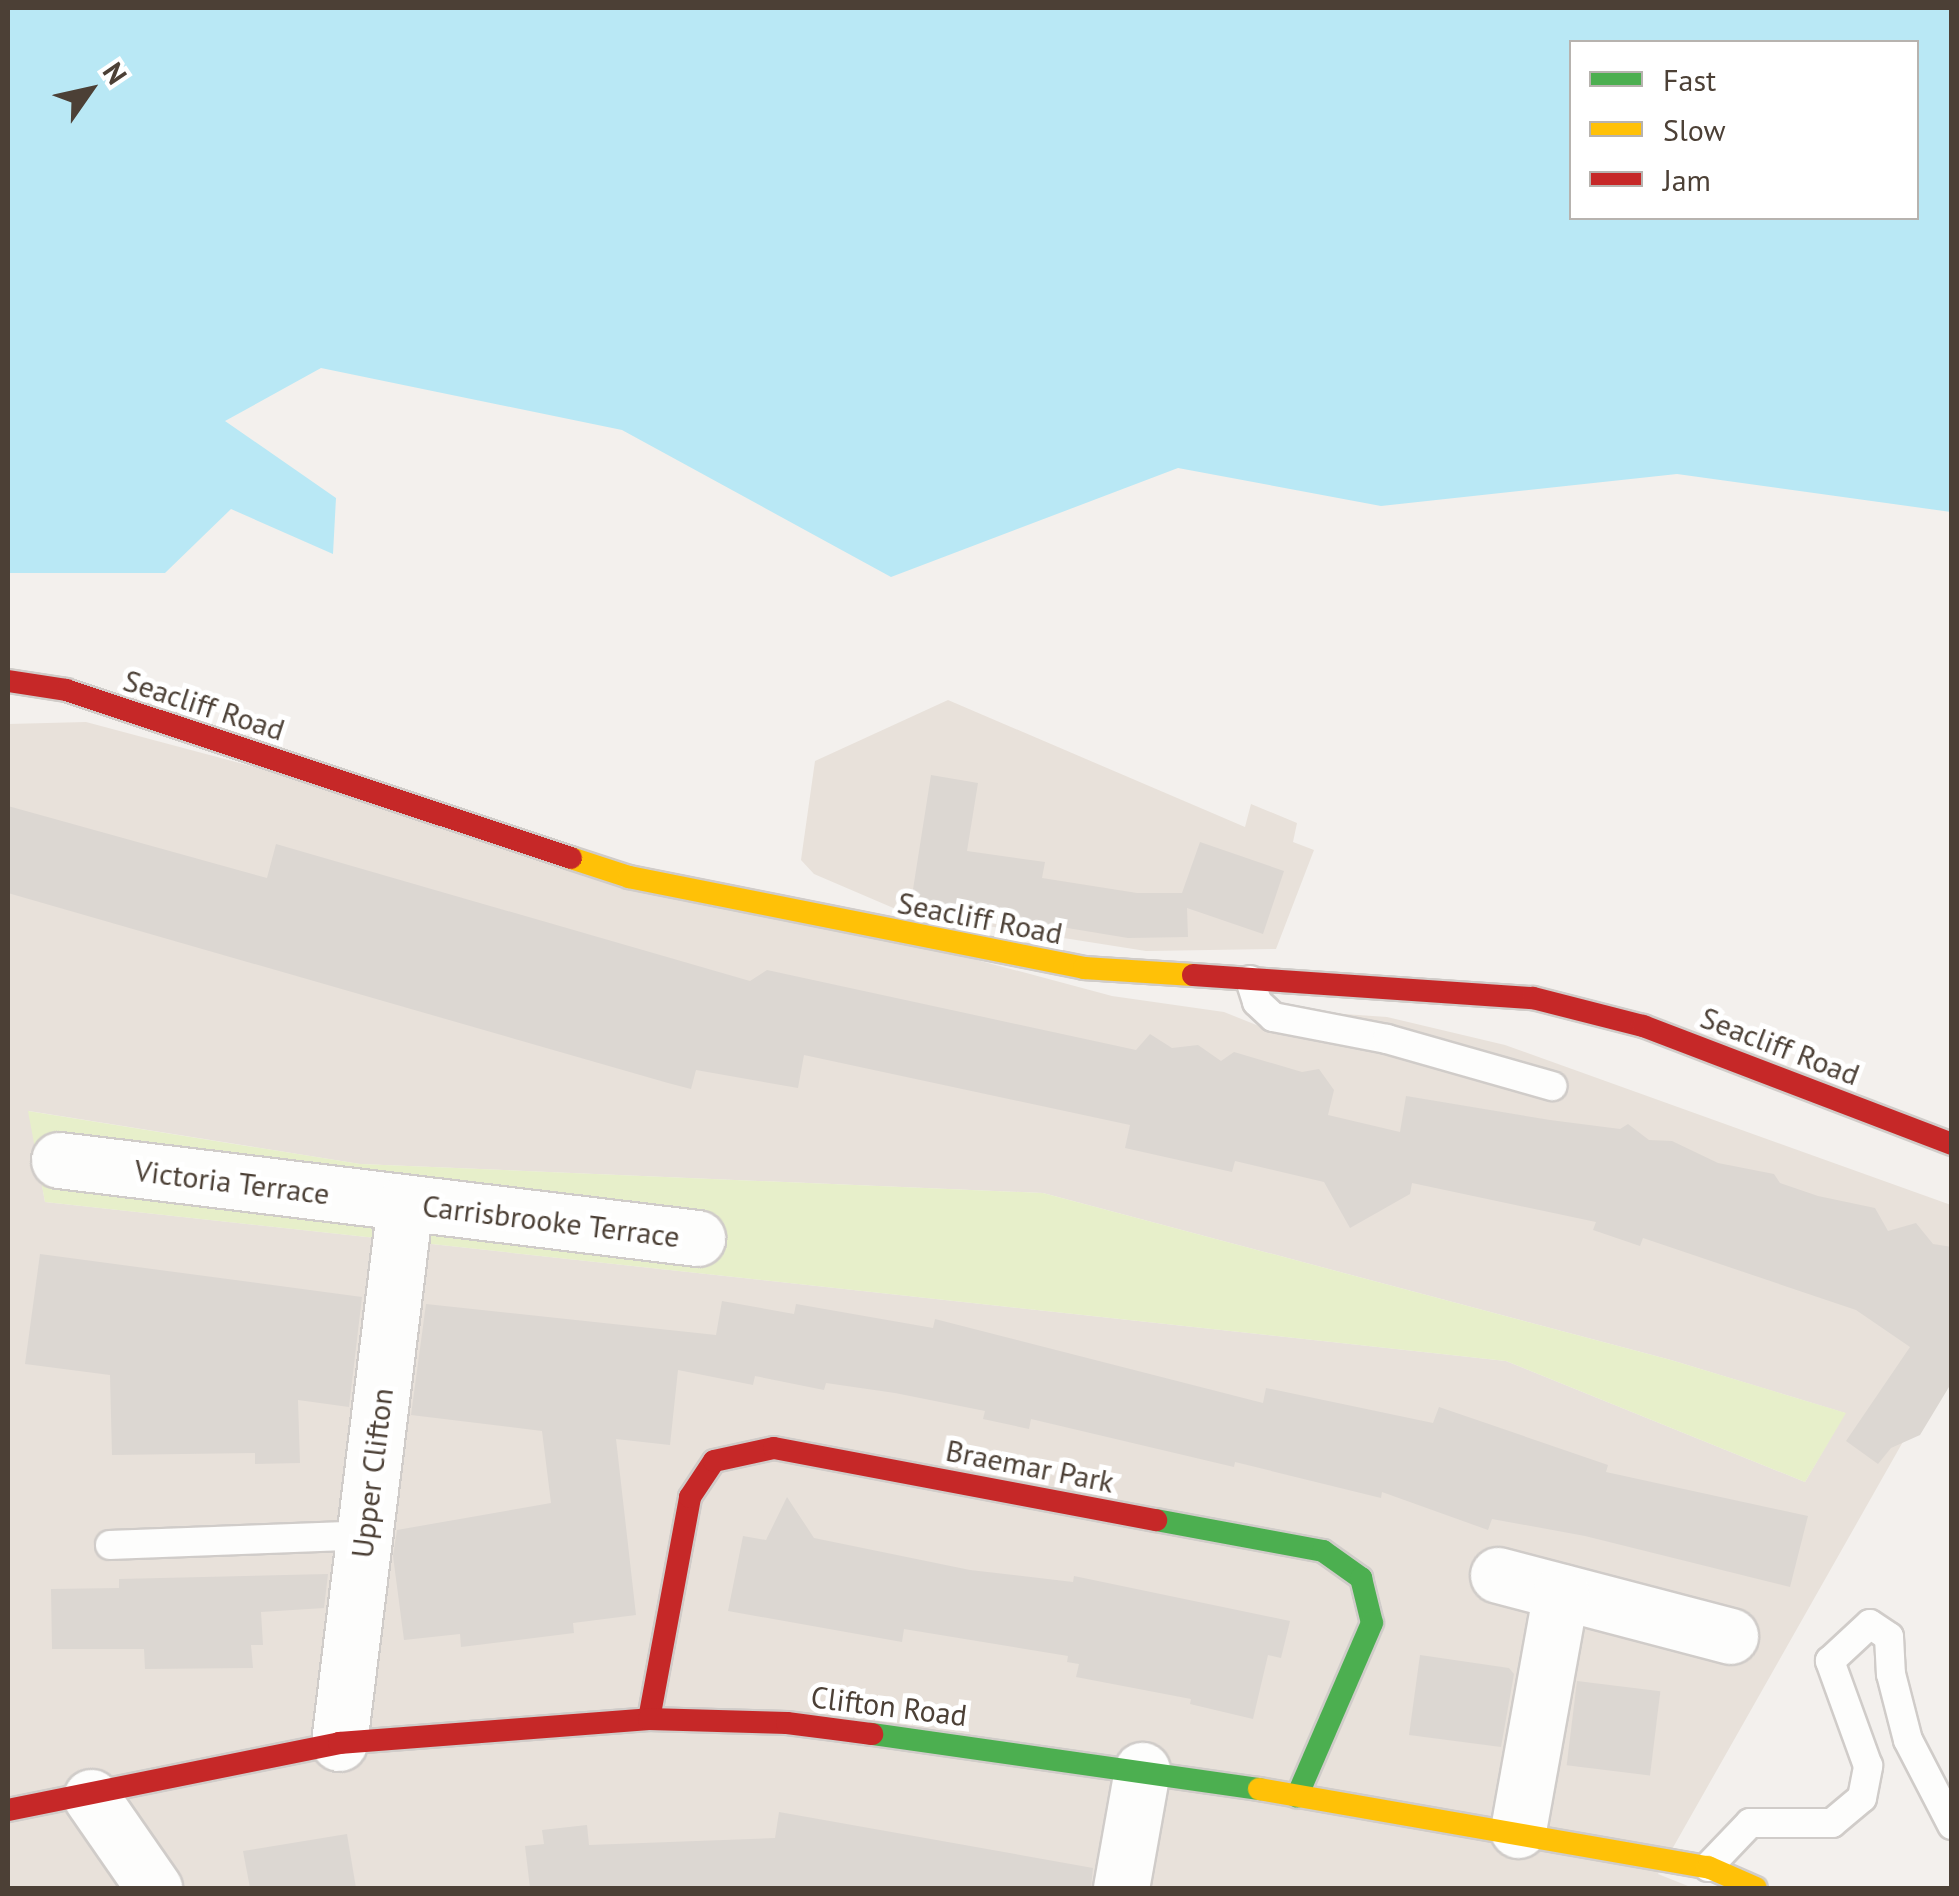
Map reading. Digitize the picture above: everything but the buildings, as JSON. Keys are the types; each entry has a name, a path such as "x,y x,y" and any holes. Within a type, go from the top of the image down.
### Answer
{"street":[{"name":"Seacliff Road","path":"8,681 66,690 629,877 1084,968 1533,998 1643,1026 1952,1144"},
{"name":"Victoria Terrace","path":"59,1160 405,1204"},
{"name":"Carrisbrooke Terrace","path":"405,1204 697,1238"},
{"name":"Upper Clifton","path":"339,1742 405,1204"},
{"name":"Braemar Park","path":"649,1719 690,1497 714,1462 774,1448 1323,1552 1361,1578 1372,1623 1297,1796"},
{"path":"1498,1576 1730,1636"},
{"path":"1518,1830 1561,1592"},
{"name":"Clifton Road","path":"8,1810 91,1797 339,1742 649,1719 788,1723 1142,1770 1518,1830 1708,1866 1756,1888"},
{"path":"1121,1888 1142,1770"},
{"path":"91,1797 154,1888"}],"lane":[{"path":"1250,980 1257,1002 1272,1018 1387,1040 1552,1086"},
{"path":"110,1545 364,1535"},
{"path":"1708,1866 1750,1823 1832,1823 1862,1798 1868,1766 1830,1661 1870,1624 1889,1637 1891,1674 1908,1740 1952,1825"}],"shaded area":[{"path":"948,700 1245,827 1251,804 1297,823 1293,842 1314,850 1276,949 1146,951 905,913 814,874 801,860 815,761"},
{"path":"86,722 1112,996 1224,1012 1269,1030 1286,1010 1387,1017 1505,1045 1951,1205 1951,1357 1658,1874 1693,1888 8,1888 8,724","holes":["29,1111 360,1164 1043,1193 1671,1360 1845,1413 1805,1482 1506,1361 45,1202"]}],"green space":[{"path":"28,1111 360,1164 1043,1193 1671,1360 1846,1413 1805,1482 1506,1361 45,1202"}],"water":[{"path":"8,8 1951,8 1951,512 1677,474 1381,506 1178,468 891,577 622,430 321,368 225,421 336,498 333,554 231,509 165,573 8,573"}],"traffic: fast":[{"path":"1156,1520 1323,1551 1361,1578 1372,1623 1297,1796"},
{"path":"872,1734 1259,1789"}],"traffic: slow":[{"path":"571,858 629,877 1084,968 1193,975"},
{"path":"1259,1789 1708,1867 1756,1888"}],"traffic: jam":[{"path":"8,681 66,690 571,858"},
{"path":"1193,975 1533,998 1643,1026 1952,1144"},
{"path":"649,1719 690,1497 714,1461 774,1448 1156,1520"},
{"path":"8,1810 339,1743 649,1719 787,1723 872,1734"}]}
